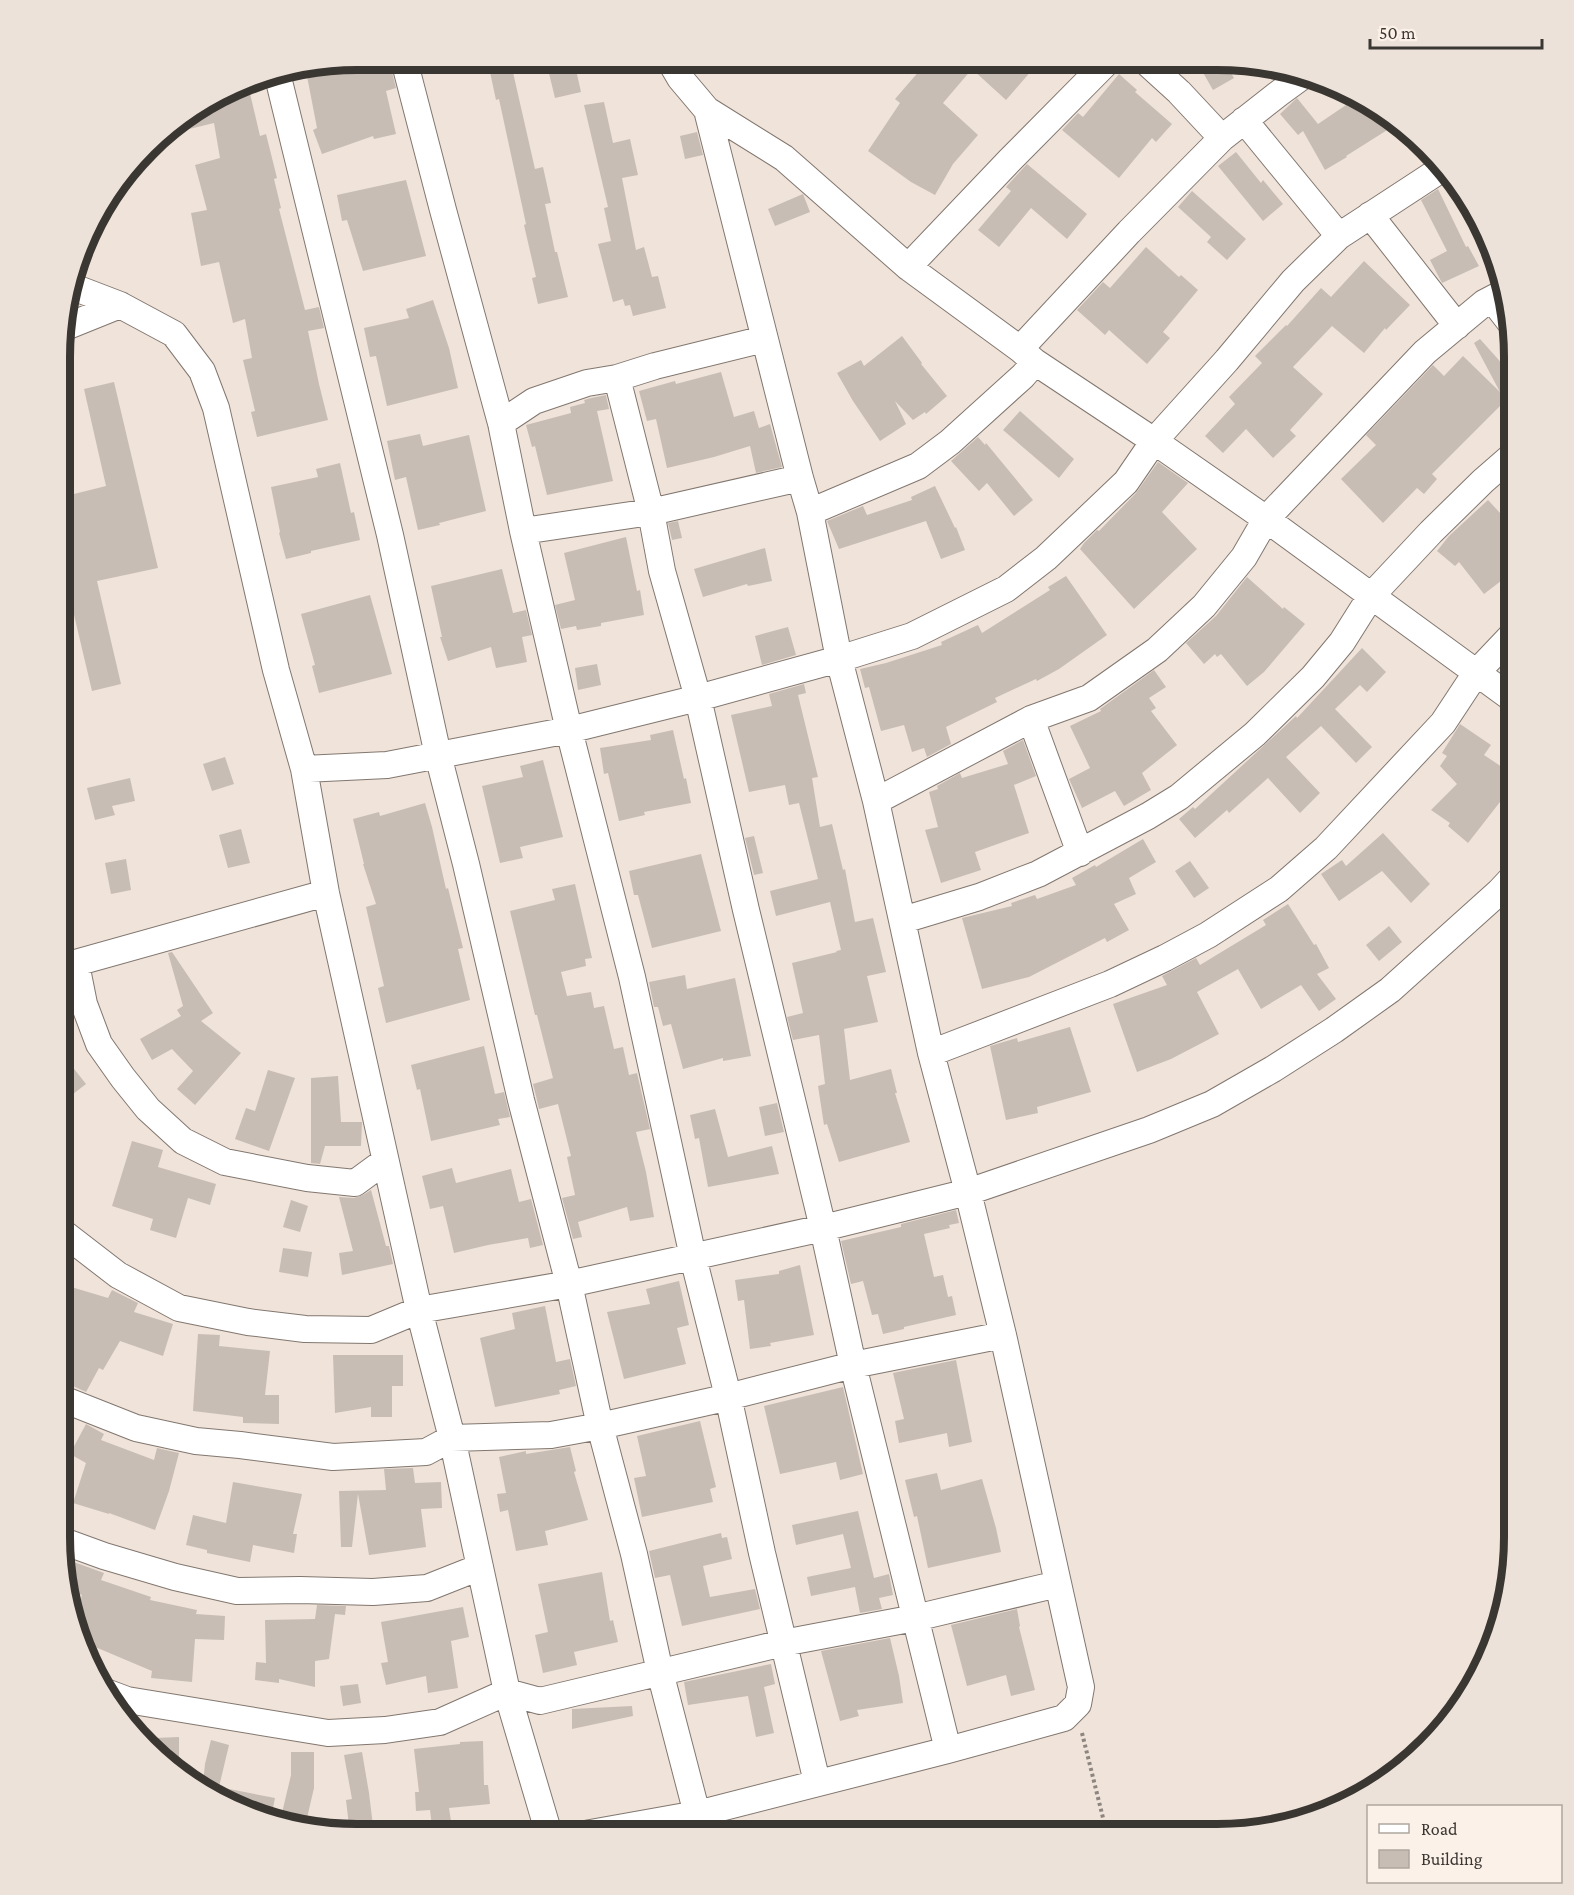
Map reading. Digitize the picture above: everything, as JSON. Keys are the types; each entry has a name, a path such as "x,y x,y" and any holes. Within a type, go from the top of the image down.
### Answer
{"street":[{"path":"407,70 501,423 523,531 569,730 632,977 693,1257 728,1396 783,1643 817,1782"},
{"path":"675,70 708,110 784,158 908,267 1028,355 1266,519 1504,693"},
{"path":"908,267 1099,70"},
{"path":"1155,70 1222,138"},
{"path":"279,81 390,535 438,755 466,864 520,1100 568,1284 600,1426 634,1554 660,1672 697,1814"},
{"path":"810,512 918,466 950,442 1023,376 1028,355 1129,232 1222,138 1295,81"},
{"path":"641,1824 697,1814 1064,1718 1078,1704 1082,1687 1003,1335 931,1053 876,801 839,659 810,512 764,339 708,110"},
{"path":"1244,120 1339,236"},
{"path":"304,769 387,765 569,730 698,698 912,636 1006,589 1046,558 1126,482 1154,441 1227,360 1293,281 1339,236 1436,173"},
{"path":"1370,215 1457,326"},
{"path":"79,288 120,305 174,334 202,371 216,408 276,670 304,769 326,893 419,1310 452,1438 507,1692 546,1824"},
{"path":"876,801 1031,719 1089,698 1157,650 1204,606 1244,557 1266,519 1425,352 1484,303 1497,297"},
{"path":"73,324 120,305"},
{"path":"501,423 534,401 587,383 617,378 655,366 764,339"},
{"path":"617,378 651,512 662,571 698,698 854,1365 948,1750"},
{"path":"903,920 979,897 1038,874 1148,816 1179,797 1255,734 1313,677 1342,642 1371,596 1438,525 1504,463"},
{"path":"523,531 651,512 800,478"},
{"path":"931,1053 1110,984 1208,935 1279,889 1326,848 1443,723 1476,674 1504,644"},
{"path":"1031,719 1080,853"},
{"path":"71,1239 118,1275 178,1308 248,1322 305,1329 371,1330 419,1310 568,1284 823,1228 968,1192 1149,1130 1212,1104 1334,1030 1390,990 1504,887"},
{"path":"71,965 326,893"},
{"path":"71,973 99,1044 148,1109 183,1141 225,1162 265,1171 355,1183 385,1161"},
{"path":"71,1402 136,1428 196,1441 333,1457 426,1452 452,1438 551,1435 600,1426 854,1365 1003,1335"},
{"path":"71,1544 175,1577 237,1591 300,1590 373,1593 427,1588 480,1568"},
{"path":"119,1697 328,1733 385,1730 440,1722 507,1692 540,1701 783,1643 915,1617 1058,1584"}],"path":[{"path":"1075,1707 1104,1824"}],"building":[{"path":"392,70 396,88 386,91 396,134 374,139 373,136 322,154 313,130 317,128 307,76 338,71"},
{"path":"512,70 535,169 543,167 551,203 545,204 555,252 557,252 568,297 538,304 532,278 536,277 524,225 526,224 499,99 496,100 490,72"},
{"path":"548,70 576,70 581,92 555,98"},
{"path":"920,70 971,70 943,103 978,135 953,164 935,195 911,182 868,151 900,103 895,99"},
{"path":"973,70 1032,70 1006,100"},
{"path":"1202,70 1230,71 1234,78 1213,90"},
{"path":"1119,74 1137,90 1135,92 1172,124 1156,142 1152,138 1119,178 1062,130 1078,113 1083,117"},
{"path":"250,91 260,136 266,134 277,178 274,179 281,208 279,209 305,310 319,307 324,328 308,331 328,420 257,437 251,412 255,411 243,360 252,358 245,319 233,323 219,262 201,266 191,213 207,210 195,165 220,158 214,123 182,131 214,109"},
{"path":"1297,98 1318,124 1346,105 1342,99 1389,129 1325,170 1303,131 1298,135 1280,114"},
{"path":"604,102 613,143 630,139 638,175 622,178 636,250 644,247 652,277 658,276 666,308 633,316 630,305 625,306 623,299 613,302 598,244 611,241 604,208 608,207 584,105"},
{"path":"697,132 703,155 685,159 680,136"},
{"path":"1236,152 1261,183 1263,180 1283,204 1263,221 1218,166"},
{"path":"1027,164 1087,214 1067,239 1031,208 999,247 978,230 1011,191 1006,187"},
{"path":"406,180 426,256 363,271 347,220 342,221 337,195"},
{"path":"1438,189 1466,247 1468,246 1479,266 1442,283 1430,260 1447,251 1421,200"},
{"path":"1192,191 1246,239 1227,260 1207,242 1211,237 1178,207"},
{"path":"803,194 810,212 775,226 768,209"},
{"path":"1146,247 1179,277 1181,275 1198,290 1163,332 1170,338 1147,364 1109,330 1105,335 1077,310 1103,282 1110,288"},
{"path":"1364,261 1410,305 1386,330 1385,328 1364,353 1332,326 1293,367 1323,394 1290,430 1296,436 1273,458 1246,429 1223,453 1205,436 1235,404 1229,397 1262,363 1255,356 1287,326 1321,288 1331,297"},
{"path":"433,300 449,348 458,388 387,406 376,356 370,357 364,328 409,318 406,309"},
{"path":"902,336 947,396 926,414 925,412 913,420 895,401 906,424 880,441 837,373 861,360 864,366"},
{"path":"1480,339 1504,366 1504,402 1432,474 1437,479 1424,494 1417,488 1383,523 1341,479 1376,445 1366,435 1433,365 1444,376 1463,356 1500,392 1474,343"},
{"path":"721,372 734,417 754,411 759,428 770,424 782,467 756,473 750,446 667,468 656,419 647,421 639,391"},
{"path":"114,382 158,568 97,581 121,684 92,691 71,602 71,495 106,486 84,389"},
{"path":"606,395 609,409 597,411 613,481 547,495 535,446 532,447 526,425 571,413 570,407 585,403 584,400"},
{"path":"1020,411 1074,459 1059,478 1003,430"},
{"path":"420,434 423,446 469,435 486,511 418,530 406,477 395,480 387,441"},
{"path":"978,437 985,445 986,443 1033,500 1014,516 987,483 979,491 951,461"},
{"path":"1158,462 1188,483 1162,512 1197,549 1134,609 1080,549 1136,493"},
{"path":"340,463 351,513 354,512 360,540 286,559 271,487 318,477 316,469"},
{"path":"935,486 965,550 941,559 926,521 839,549 827,521 863,506 867,515 912,500 911,497"},
{"path":"1488,500 1504,517 1504,579 1484,594 1459,562 1455,566 1437,551 1449,536"},
{"path":"678,521 682,538 672,540 668,523"},
{"path":"626,537 644,615 601,623 601,626 577,630 576,626 561,629 555,605 575,600 564,553"},
{"path":"765,548 772,581 748,586 747,584 703,597 694,569"},
{"path":"502,569 513,613 526,610 532,635 522,637 527,662 496,668 491,647 448,661 440,637 442,637 431,586"},
{"path":"1066,576 1107,635 1059,669 1037,681 1036,679 995,698 997,702 946,727 951,744 927,757 924,748 912,752 904,725 881,731 869,687 865,688 860,669 942,645 941,642 978,625 982,633 1050,590 1048,587"},
{"path":"1247,577 1283,609 1284,607 1305,624 1264,672 1247,686 1221,654 1217,657 1215,654 1204,664 1186,643 1216,616"},
{"path":"370,595 392,674 319,693 312,666 315,665 301,614"},
{"path":"788,627 796,655 762,665 755,636"},
{"path":"1362,648 1386,672 1367,692 1360,685 1335,709 1372,747 1356,763 1321,726 1286,757 1320,793 1300,813 1268,778 1229,813 1227,810 1195,838 1179,819 1193,807 1195,809 1296,716 1297,718"},
{"path":"597,664 601,685 578,690 575,668"},
{"path":"1154,670 1166,687 1149,698 1156,708 1151,711 1177,745 1142,773 1151,790 1124,806 1115,791 1082,808 1069,779 1090,768 1070,726 1101,711 1100,709"},
{"path":"804,684 806,693 798,695 818,777 812,778 820,827 832,824 843,870 845,869 855,922 873,918 886,972 867,976 878,1022 844,1029 850,1080 891,1069 897,1093 895,1093 910,1142 839,1162 827,1124 824,1125 818,1086 825,1084 819,1035 793,1040 787,1017 803,1013 792,963 841,950 830,902 776,916 770,891 818,879 799,803 789,805 785,785 749,792 731,715 772,706 769,694"},
{"path":"1460,724 1491,745 1484,755 1504,768 1504,797 1468,843 1448,826 1450,823 1431,810 1457,784 1440,766 1447,756 1442,753"},
{"path":"673,730 691,803 644,812 645,815 619,821 608,773 604,774 600,748 651,740 650,735"},
{"path":"1023,740 1036,776 1014,785 1029,833 975,852 981,870 941,883 925,830 938,827 929,792 938,789 937,786 960,773 962,778 1008,764 1003,751"},
{"path":"225,757 234,784 212,791 203,764"},
{"path":"543,760 563,837 520,847 523,858 500,863 482,786 523,777 520,766"},
{"path":"130,778 135,801 112,806 115,815 95,820 87,788"},
{"path":"425,803 463,948 458,949 470,1000 386,1023 378,988 384,986 366,907 376,904 363,864 353,819 379,812 380,816"},
{"path":"241,829 250,863 228,868 219,835"},
{"path":"1383,833 1430,884 1411,903 1382,871 1339,901 1321,874 1342,860 1346,866"},
{"path":"754,836 763,873 754,875 745,838"},
{"path":"1143,839 1156,862 1129,878 1136,894 1114,904 1129,930 1107,942 1105,938 1029,977 982,989 962,918 1012,906 1011,903 1035,895 1037,899 1076,885 1072,878 1095,865 1096,867"},
{"path":"701,854 721,931 652,948 638,895 634,895 629,871"},
{"path":"126,859 131,890 111,894 105,863"},
{"path":"1190,861 1209,888 1194,898 1175,871"},
{"path":"575,884 592,958 585,959 586,966 561,972 567,996 591,992 594,1008 604,1006 614,1049 623,1047 629,1075 637,1073 650,1129 636,1132 654,1217 630,1221 627,1207 578,1222 582,1237 573,1239 562,1198 575,1195 567,1157 571,1156 558,1104 539,1109 533,1084 553,1078 510,911 555,900 552,889"},
{"path":"1288,904 1314,945 1316,944 1329,968 1317,974 1336,999 1319,1011 1301,985 1261,1009 1238,969 1197,992 1219,1034 1171,1059 1137,1072 1113,1004 1167,985 1162,976 1196,958 1200,965 1266,925 1263,920"},
{"path":"1389,926 1402,942 1379,961 1366,945"},
{"path":"172,952 213,1013 201,1021 241,1053 195,1105 177,1089 193,1071 172,1049 152,1060 140,1039 181,1016 177,1010 183,1006 168,953"},
{"path":"685,975 687,989 735,978 751,1056 723,1061 723,1058 683,1069 671,1024 663,1026 658,1007 654,1007 649,982"},
{"path":"1070,1027 1091,1092 1037,1107 1038,1113 1006,1120 990,1046 1017,1038 1018,1042"},
{"path":"484,1046 495,1094 504,1092 510,1117 498,1119 500,1125 431,1141 420,1089 417,1090 411,1065"},
{"path":"71,1065 86,1084 71,1096"},
{"path":"268,1070 295,1078 269,1151 235,1139 246,1108 255,1111"},
{"path":"338,1076 341,1122 362,1122 361,1146 325,1146 320,1164 311,1163 311,1078"},
{"path":"777,1103 784,1132 765,1136 759,1107"},
{"path":"715,1109 728,1157 772,1146 779,1174 708,1187 699,1138 695,1139 690,1115"},
{"path":"132,1141 163,1150 158,1167 216,1184 210,1205 188,1198 176,1238 150,1230 153,1219 112,1206"},
{"path":"452,1168 456,1183 511,1169 519,1202 531,1199 543,1245 530,1248 528,1238 454,1253 443,1206 430,1209 422,1176"},
{"path":"371,1190 393,1264 342,1275 339,1253 353,1251 339,1197 354,1198"},
{"path":"291,1200 308,1206 300,1232 283,1227"},
{"path":"956,1210 959,1223 949,1225 950,1228 924,1234 934,1277 943,1275 948,1297 952,1296 956,1315 883,1334 878,1314 872,1315 863,1281 851,1284 841,1241 901,1227 901,1224"},
{"path":"283,1248 312,1252 308,1277 279,1272"},
{"path":"800,1265 814,1335 750,1349 744,1300 738,1301 735,1280 779,1274 779,1271"},
{"path":"679,1281 689,1325 677,1328 686,1364 624,1379 607,1312 650,1304 646,1289"},
{"path":"71,1287 108,1298 112,1290 138,1303 134,1312 173,1324 163,1356 120,1341 103,1370 99,1368 86,1392 71,1385"},
{"path":"545,1306 556,1362 570,1359 576,1386 559,1390 560,1394 495,1407 480,1338 515,1329 512,1313"},
{"path":"198,1334 220,1335 219,1346 270,1351 265,1395 279,1395 279,1424 243,1423 243,1417 193,1411"},
{"path":"333,1355 403,1355 403,1386 392,1386 392,1417 371,1417 371,1407 335,1413"},
{"path":"956,1360 972,1442 949,1447 947,1433 899,1443 895,1421 904,1419 893,1373"},
{"path":"843,1387 863,1474 840,1480 836,1462 780,1474 764,1406"},
{"path":"700,1421 716,1487 710,1489 713,1502 642,1517 634,1478 646,1476 637,1436"},
{"path":"86,1424 104,1434 101,1440 154,1460 157,1448 179,1453 155,1530 73,1503 86,1463 71,1455"},
{"path":"570,1447 576,1471 574,1472 588,1520 545,1531 548,1545 516,1551 508,1510 500,1512 497,1494 506,1493 499,1457 526,1451 526,1454"},
{"path":"413,1468 415,1483 441,1482 442,1508 421,1509 426,1547 369,1555 358,1494 352,1547 341,1547 339,1491 386,1490 384,1469"},
{"path":"937,1473 941,1490 982,1479 1001,1552 928,1568 917,1516 914,1517 905,1480"},
{"path":"233,1482 302,1494 293,1534 297,1534 294,1553 253,1545 250,1562 207,1553 207,1550 186,1545 193,1515 226,1523"},
{"path":"858,1511 874,1578 889,1574 893,1595 879,1598 882,1609 860,1613 855,1587 811,1596 807,1577 851,1568 843,1534 796,1545 792,1525"},
{"path":"721,1533 722,1538 727,1537 732,1559 703,1566 710,1597 755,1589 760,1609 682,1626 670,1575 655,1578 649,1551"},
{"path":"71,1561 104,1573 101,1580 151,1597 150,1600 197,1610 196,1614 225,1616 224,1640 195,1639 192,1682 151,1678 152,1671 91,1645 79,1607 82,1595 76,1593"},
{"path":"602,1572 610,1621 613,1620 618,1642 574,1652 577,1665 543,1673 535,1635 548,1632 538,1584"},
{"path":"317,1605 346,1606 345,1615 335,1614 329,1659 315,1661 315,1687 279,1679 279,1683 255,1680 256,1662 266,1663 265,1620 315,1619"},
{"path":"463,1607 469,1637 451,1641 458,1688 428,1693 426,1676 386,1685 381,1663 388,1662 381,1622"},
{"path":"1017,1609 1019,1627 1035,1690 1011,1696 1006,1675 967,1686 951,1625"},
{"path":"890,1638 903,1703 857,1710 859,1716 840,1721 821,1651"},
{"path":"771,1664 775,1684 764,1687 774,1733 756,1737 748,1696 688,1705 684,1682"},
{"path":"358,1684 361,1703 343,1706 340,1686"},
{"path":"632,1706 633,1716 572,1729 572,1709"},
{"path":"179,1737 179,1761 155,1742 155,1738"},
{"path":"211,1740 229,1745 219,1787 275,1798 272,1811 247,1803 203,1779"},
{"path":"483,1741 484,1785 488,1785 490,1804 449,1808 451,1824 432,1824 430,1810 416,1811 415,1792 419,1792 414,1749 460,1744 460,1742"},
{"path":"291,1752 314,1752 314,1788 307,1818 282,1813 291,1775"},
{"path":"362,1752 373,1824 349,1824 346,1800 352,1799 344,1755"}]}
